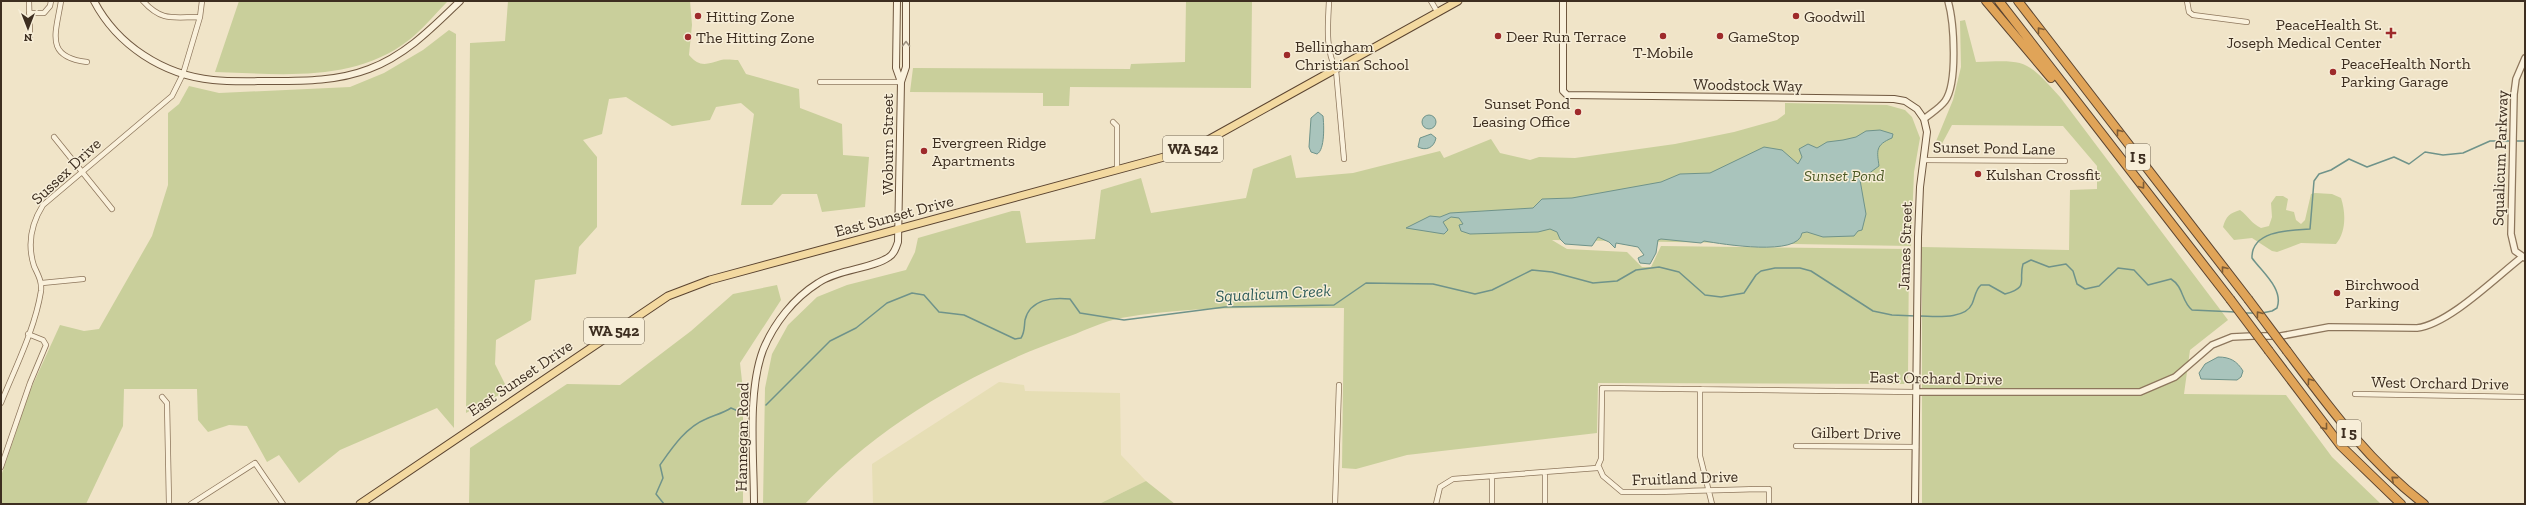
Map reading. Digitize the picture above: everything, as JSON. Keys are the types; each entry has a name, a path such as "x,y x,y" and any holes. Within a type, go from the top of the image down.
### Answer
{"highway":[{"path":"1986,1 2052,80 2066,90"},
{"name":"I 5","path":"1999,1 2066,90 2230,299 2333,437 2401,504"},
{"name":"I 5","path":"2018,1 2340,422 2386,472 2424,504"},
{"path":"2023,1 2028,14"}],"main road":[{"path":"94,1 115,31 134,48 153,61 183,74 223,81 309,81 343,77 369,69 398,54 424,36 460,1"},
{"name":"Woburn Street","path":"897,1 896,68 901,82"},
{"name":"Woburn Street","path":"900,229 901,82 906,67 906,1"},
{"name":"East Sunset Drive","path":"360,504 668,296 710,280 1176,155 1202,145 1458,1"},
{"name":"Woodstock Way","path":"1563,1 1564,94 1569,96 1776,99 1894,98 1914,105 1924,119"},
{"name":"James Street","path":"1915,504 1916,305 1920,187 1927,132 1924,119"},
{"name":"Hannegan Road","path":"754,504 754,393 758,369 769,338 787,311 800,296 819,282 840,272 884,260 892,255 896,250 900,229"}],"street":[{"path":"29,1 30,36"},
{"path":"30,13 44,13 50,6 51,1"},
{"path":"61,1 55,40 58,50 65,58 87,62"},
{"path":"143,1 152,10 163,17 200,17"},
{"name":"Sussex Drive","path":"42,283 30,252 33,224 43,205 81,171 166,102 177,88 183,74 200,17 202,1"},
{"path":"1328,1 1328,46 1330,58 1336,70 1344,159"},
{"path":"1431,1 1438,13"},
{"path":"1924,119 1941,106 1949,93 1952,42 1948,1"},
{"path":"2187,1 2190,12 2194,14 2248,22"},
{"name":"Squalicum Parkway","path":"2523,258 2515,251 2512,241 2513,128 2514,87 2525,58"},
{"path":"820,82 901,82"},
{"path":"1113,122 1117,126 1117,170"},
{"path":"54,137 112,209"},
{"name":"Sunset Pond Lane","path":"1924,160 2065,162"},
{"path":"2281,336 2329,327 2417,328 2430,325 2446,318 2523,258"},
{"path":"1,403 28,334 42,283 83,279"},
{"path":"1,467 25,396 46,345 43,340 28,334"},
{"name":"East Orchard Drive","path":"1599,467 1602,459 1602,388 1916,392 2140,392 2175,378 2212,345 2232,337 2253,336"},
{"path":"2263,336 2271,336"},
{"path":"1335,504 1339,385"},
{"path":"1700,389 1700,456 1712,504"},
{"name":"West Orchard Drive","path":"2355,394 2525,397"},
{"path":"162,397 167,403 169,504"},
{"name":"Gilbert Drive","path":"1796,446 1916,447"},
{"path":"191,504 255,463 283,504"},
{"path":"1436,504 1437,491 1448,480 1599,467"},
{"name":"Fruitland Drive","path":"1599,467 1604,476 1622,492 1674,493 1708,489 1769,489 1769,504"},
{"path":"1545,472 1545,504"},
{"path":"1492,476 1492,504"}],"shaded area":[{"path":"999,382 1024,385 1025,391 1120,393 1121,455 1146,481 1099,504 873,504 872,464"}],"green space":[{"path":"239,1 448,1 409,40 388,54 365,63 341,70 316,73 265,74 215,72"},
{"path":"508,1 690,1 692,25 689,55 693,59 704,64 723,60 738,60 746,74 799,89 800,108 842,124 843,155 869,157 865,207 822,212 817,194 782,194 772,205 741,205 754,114 741,103 716,107 710,120 672,126 626,97 609,99 602,134 583,140 597,157 597,227 579,247 576,274 535,280 531,320 496,340 495,364 508,390 466,413 470,43 505,41"},
{"path":"1186,1 1252,1 1251,88 1070,87 1069,106 1043,106 1043,93 910,92 913,68 1130,69 1131,64 1185,62"},
{"path":"1965,20 1976,62 2005,61 2024,64 2040,75 2060,97 2228,320 2190,350 2184,394 2286,395 2332,457 2381,504 1922,504 1922,247 2069,250 2070,190 2097,189 2097,166 2063,126 1952,125 1938,151 1932,151 1953,100 1961,67 1960,21"},
{"path":"449,30 456,34 454,428 437,408 340,450 299,483 279,455 267,462 247,426 229,425 208,432 198,420 197,389 124,389 123,426 86,504 1,504 1,476 29,393 60,325 84,331 99,329 152,236 168,185 168,113 179,104 189,86 219,93 350,87 384,73 423,50"},
{"path":"1785,103 1887,105 1905,110 1912,117 1920,138 1914,172 1911,246 1552,240 1567,249 1627,252 1642,267 1651,267 1661,246 1909,249 1908,377 1904,384 1598,383 1597,433 1407,455 1356,469 1342,468 1344,308 1232,308 1176,311 1115,319 1033,350 997,366 961,384 894,426 862,450 805,504 763,504 765,388 772,354 788,325 817,297 847,285 906,270 915,252 918,238 1012,211 1020,211 1026,243 1095,239 1101,190 1141,178 1151,213 1246,198 1253,169 1291,155 1296,178 1353,173 1440,151 1444,158 1491,139 1500,153 1530,160 1539,157 1575,158 1675,144 1734,132 1777,120 1785,114"},
{"path":"2311,194 2332,194 2341,198 2344,210 2344,222 2342,234 2336,244 2301,243 2277,252 2272,251 2252,238 2234,240 2223,227 2229,216 2240,210 2261,228 2269,226 2272,217 2271,203 2276,196 2283,196 2288,199 2286,210 2294,212 2296,220 2301,224 2305,220"},
{"path":"777,285 781,300 740,363 743,390 743,504 469,504 470,448 567,384 620,385 691,331 733,294"},
{"path":"1146,481 1175,504 1099,504"}],"water":[{"path":"1318,112 1323,116 1324,131 1323,143 1320,152 1317,154 1311,152 1309,147 1311,118"},
{"path":"1426,115 1432,115 1436,119 1436,125 1432,129 1426,129 1422,125 1422,119"},
{"name":"Sunset Pond","path":"1880,130 1893,134 1892,138 1883,143 1878,149 1879,166 1860,180 1866,214 1862,230 1858,231 1854,236 1823,237 1807,232 1802,233 1798,240 1788,245 1774,247 1742,246 1704,241 1701,243 1661,239 1658,240 1656,253 1650,264 1640,263 1638,258 1644,255 1638,247 1616,243 1615,248 1609,242 1598,237 1592,246 1565,244 1560,239 1557,232 1550,229 1538,232 1470,234 1461,231 1459,225 1463,224 1459,218 1451,217 1443,222 1448,230 1444,234 1406,228 1430,216 1440,217 1450,213 1533,208 1542,199 1572,198 1661,182 1680,174 1710,173 1764,147 1782,150 1798,164 1802,157 1799,149 1808,144 1817,148 1827,142 1856,137 1866,131"},
{"path":"1431,134 1436,138 1432,146 1427,149 1418,147 1420,138"},
{"path":"2218,357 2230,359 2236,362 2243,371 2241,377 2237,380 2201,379 2199,373 2205,364"}],"waterway":[{"name":"Squalicum Creek","path":"2262,313 2272,311 2277,308 2278,301 2275,288 2271,281 2252,258 2253,249 2258,242 2274,233 2310,229 2314,181 2319,174 2331,170 2349,159 2367,167 2394,157 2409,164 2425,152 2443,155 2463,153 2490,141 2511,141"},
{"name":"Squalicum Creek","path":"2515,141 2525,141"},
{"name":"Squalicum Creek","path":"1920,316 1949,316 1963,313 1972,304 1976,292 1981,285 1989,285 2005,294 2018,289 2022,283 2023,264 2031,260 2049,267 2066,264 2073,271 2077,284 2085,289 2099,286 2118,268 2134,270 2148,285 2171,279 2178,286 2188,306 2192,310 2236,312"},
{"name":"Squalicum Creek","path":"766,405 830,341 856,328 887,303 912,293 924,295 939,312 964,315 1015,339 1021,338 1024,332 1025,320 1032,308 1043,301 1056,298 1070,299 1080,313 1124,320 1225,307 1334,305 1366,283 1433,284 1475,294 1492,290 1532,270 1552,272 1593,283 1617,281 1636,270 1659,267 1679,272 1705,295 1721,297 1744,293 1756,275 1761,271 1775,268 1800,268 1811,271 1873,311 1892,315 1916,316"},
{"name":"Squalicum Creek","path":"2244,313 2254,313"},
{"name":"Squalicum Creek","path":"664,504 656,494 663,478 660,465 680,439 692,427 706,419 731,408 738,411 744,410"}],"place":[{"name":"Hitting Zone","path":"698,16"},
{"name":"Goodwill","path":"1796,16"},
{"name":"PeaceHealth St. Joseph Medical Center","path":"2391,33"},
{"name":"Deer Run Terrace","path":"1498,36"},
{"name":"T-Mobile","path":"1663,36"},
{"name":"GameStop","path":"1720,36"},
{"name":"The Hitting Zone","path":"688,37"},
{"name":"Bellingham Christian School","path":"1287,55"},
{"name":"PeaceHealth North Parking Garage","path":"2333,72"},
{"name":"Sunset Pond Leasing Office","path":"1578,112"},
{"name":"Evergreen Ridge Apartments","path":"924,151"},
{"name":"Kulshan Crossfit","path":"1978,174"},
{"name":"Birchwood Parking","path":"2337,293"}]}
